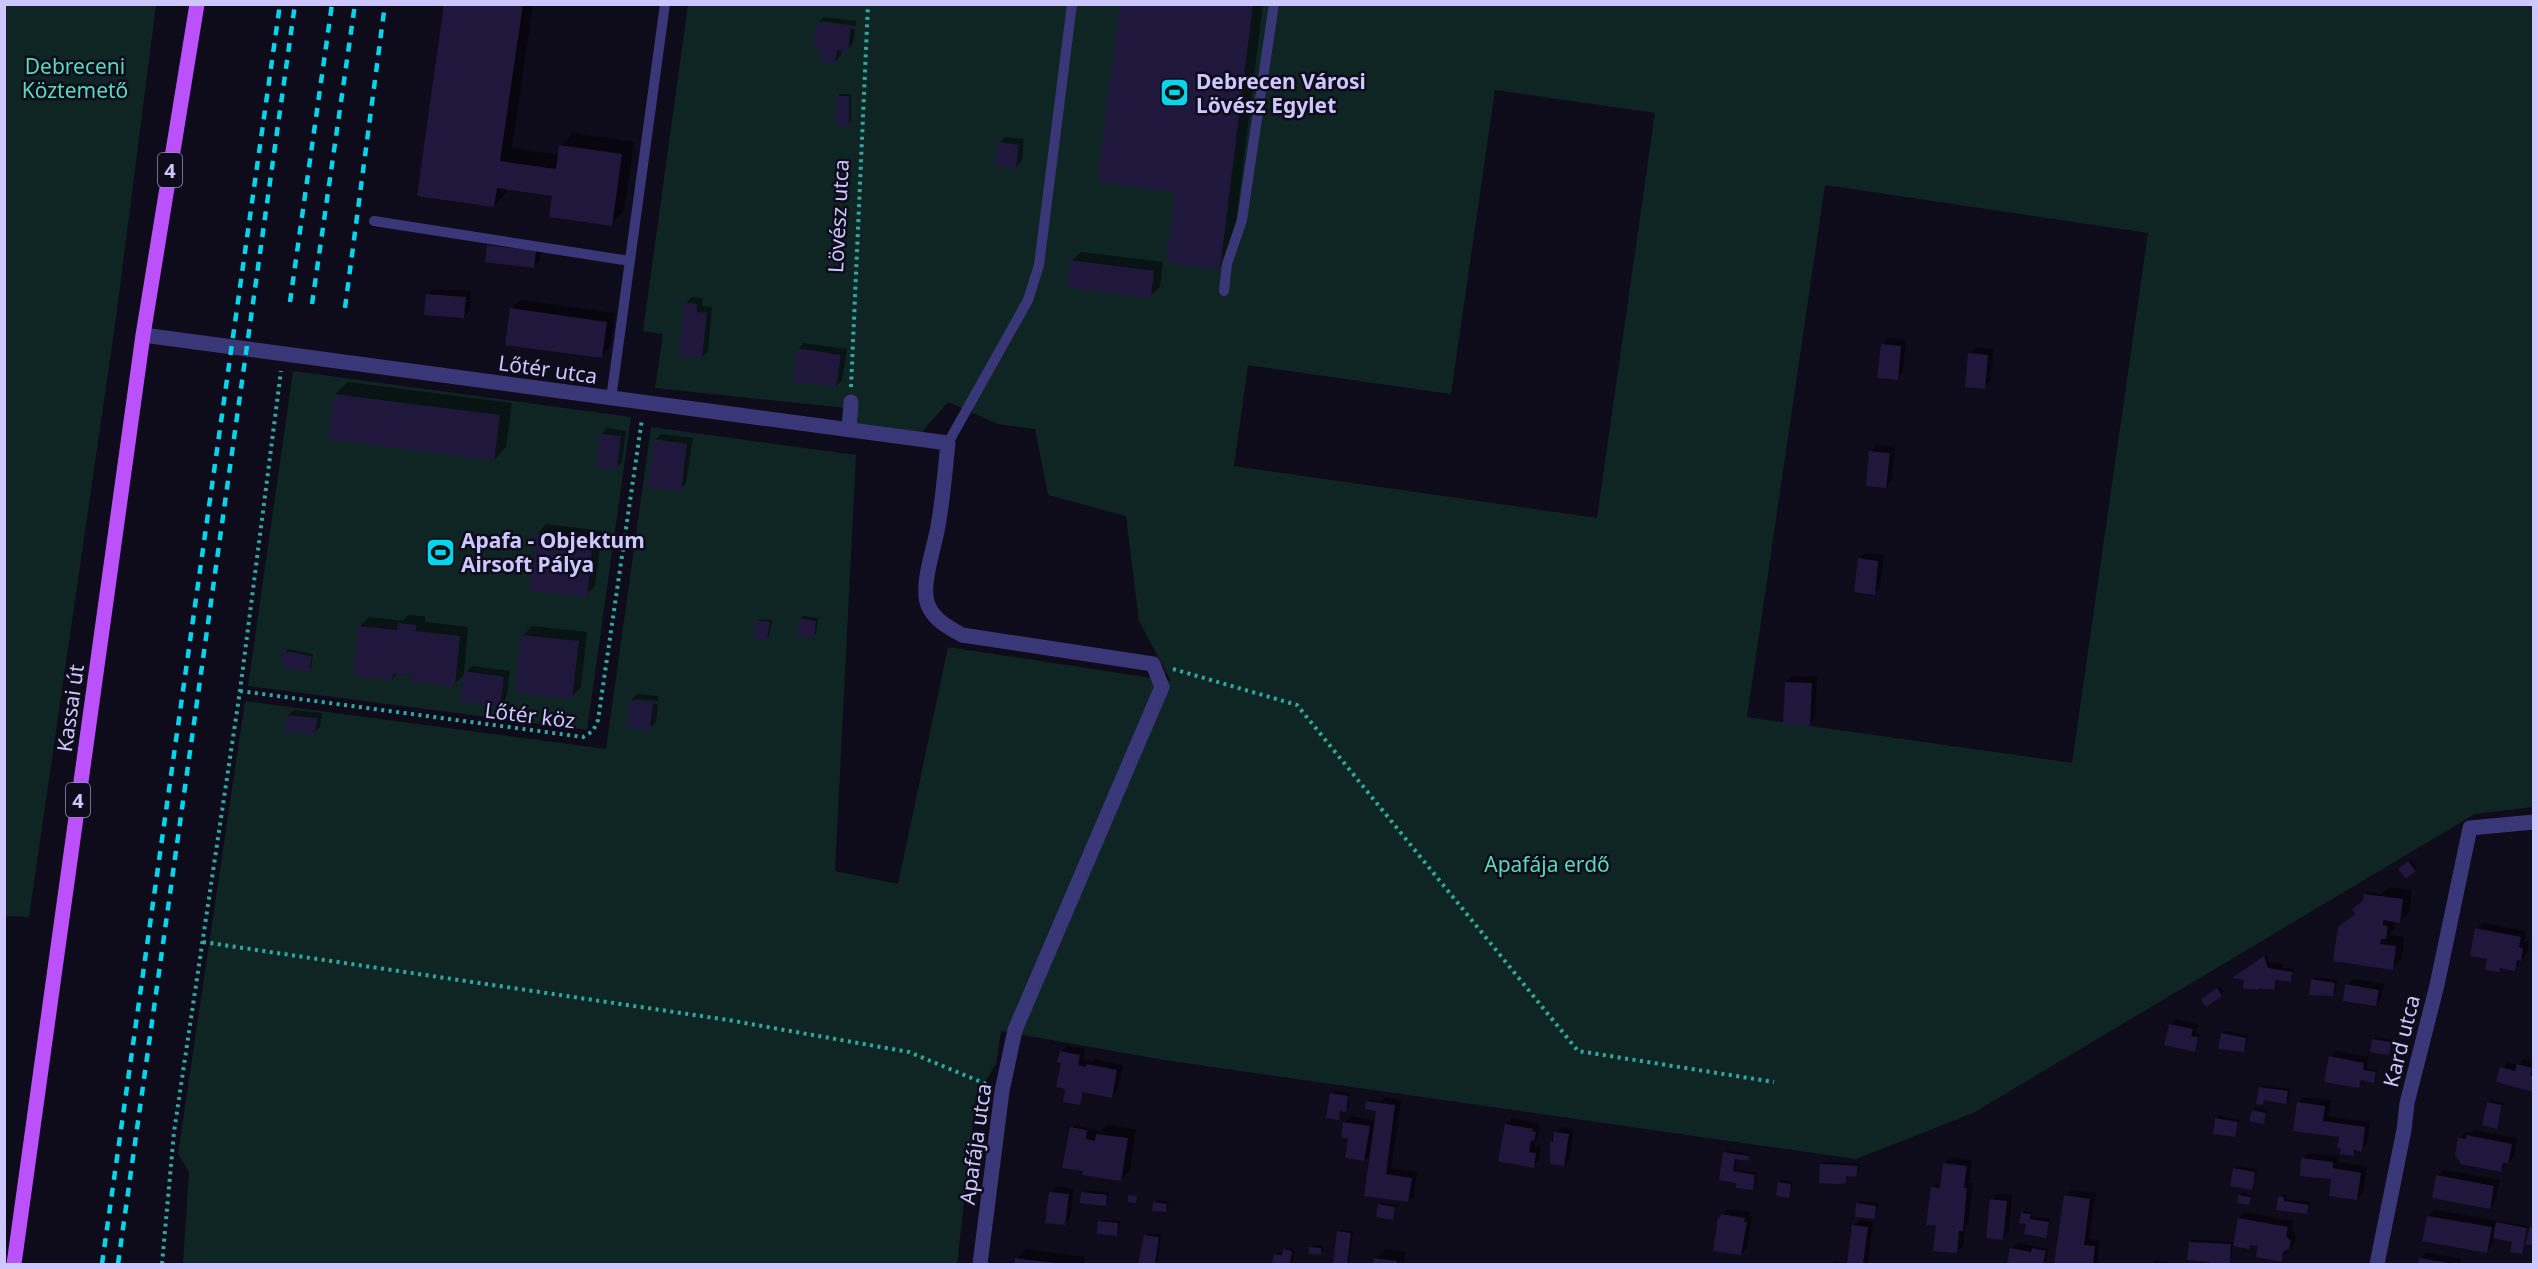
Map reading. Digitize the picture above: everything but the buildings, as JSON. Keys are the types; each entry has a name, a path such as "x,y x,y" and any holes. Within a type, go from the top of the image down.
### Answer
{"main road":[{"name":"4","path":"142,335 197,4"},
{"name":"Kassai út","path":"14,1264 142,335"}],"street":[{"name":"Lőtér utca","path":"142,335 948,443"},
{"path":"849,429 851,402"},
{"path":"948,443 938,527 928,575 926,602 932,614 944,625 962,635 1153,664"},
{"name":"Apafája utca","path":"980,1264 1002,1091 1015,1030 1162,687 1153,664"},
{"name":"Kard utca","path":"2377,1264 2409,1094 2437,985 2470,828 2534,822"}],"lane":[{"path":"611,399 665,4"},
{"path":"948,443 1028,300 1039,265 1072,4"},
{"path":"1224,291 1227,264 1242,220 1274,4"},
{"path":"374,221 630,261"}],"path":[{"name":"Lövész utca","path":"851,402 868,4"},
{"path":"162,1264 174,1132 240,692 283,355"},
{"name":"Lőtér köz","path":"240,692 583,737 593,731 598,720 645,403"},
{"path":"1153,664 1297,705 1578,1051 1774,1082"},
{"path":"203,942 728,1020 909,1052 1002,1091"}],"green space":[{"name":"Debreceni Köztemető","path":"4,5 156,5 116,318 29,917 4,916"},
{"name":"Apafája erdő","path":"688,5 2533,5 2533,807 2475,814 1973,1113 1856,1159 1164,1060 1001,1031 996,1064 976,1096 957,1264 183,1264 189,1172 178,1154 245,701 606,749 651,427 856,455 835,871 898,884 948,647 1171,681 1139,621 1126,516 1048,495 1035,429 998,424 948,402 922,432 856,424 856,409 655,388 663,334 643,331","holes":["1495,90 1655,113 1597,518 1234,466 1248,365 1451,394","1825,185 2148,233 2072,763 1747,717"]},
{"name":"Apafa - Objektum Airsoft Pálya","path":"293,371 631,417 587,730 248,686"}],"railway":[{"path":"102,1264 280,4"},
{"path":"118,1264 295,4"},
{"path":"290,302 332,4"},
{"path":"312,304 355,4"},
{"path":"345,308 385,4"}],"place":[{"name":"Debrecen Városi Lövész Egylet","path":"1175,93"},
{"name":"Apafa - Objektum Airsoft Pálya","path":"440,552"}]}
